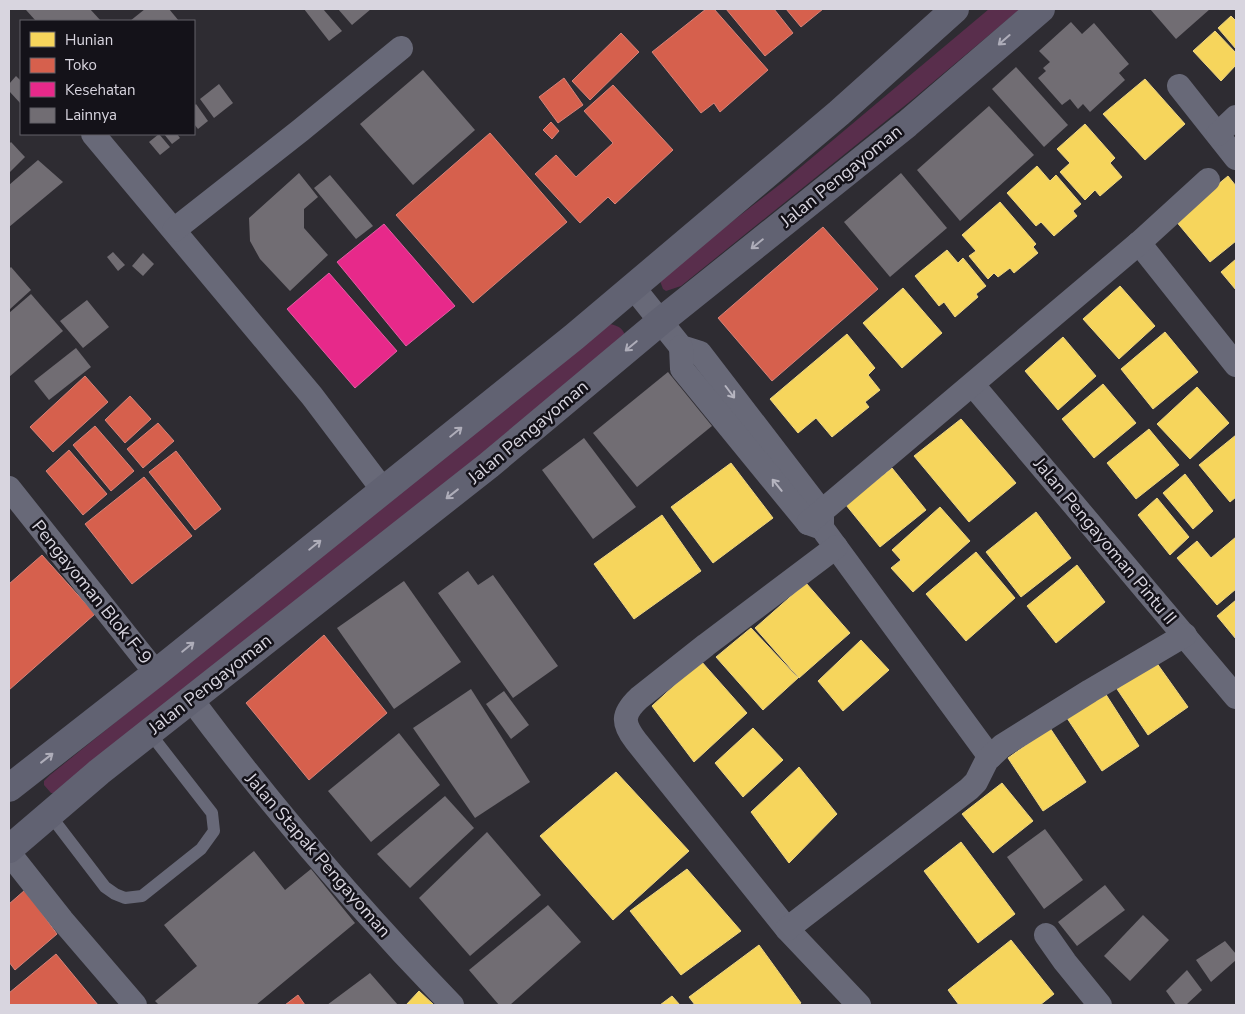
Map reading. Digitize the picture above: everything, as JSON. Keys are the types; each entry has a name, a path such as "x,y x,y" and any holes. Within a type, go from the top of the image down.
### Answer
{"street":[{"path":"9,788 574,338 839,113 955,9"},
{"name":"Jalan Pengayoman","path":"9,851 98,772 489,465 661,321 907,124 1042,9"},
{"path":"174,230 401,48"},
{"path":"1179,86 1236,158"},
{"path":"1218,134 1236,117"},
{"path":"94,135 312,396 383,490"},
{"path":"817,521 1139,243 1208,180"},
{"path":"1139,243 1236,365"},
{"path":"633,286 681,347 682,369 817,521 990,757"},
{"name":"Jalan Pengayoman Pintu II","path":"973,385 1236,697"},
{"name":"Pengayoman Blok F-9","path":"9,488 156,672"},
{"path":"836,547 639,698 630,708 625,720 628,730 636,741 787,929 859,1005"},
{"path":"787,929 969,789 976,782 990,757 1002,746 1185,635"},
{"name":"Jalan Stapak Pengayoman","path":"191,699 254,781 304,841 385,933 452,1005"},
{"path":"9,851 62,920 134,1005"},
{"path":"1046,935 1100,1005"}],"lane":[{"path":"50,815 105,887 125,898 142,896 201,849 214,831 212,813 149,732"}],"shaded area":[{"path":"989,9 1020,9 913,99 681,286 666,291 663,289 660,281 672,268 783,182"},
{"path":"610,324 624,332 626,338 624,343 55,793 51,793 44,785 44,781 50,775"}],"building: Hunian":[{"path":"1231,16 1236,21 1236,49 1218,28"},
{"path":"1215,31 1236,53 1236,65 1221,81 1193,51"},
{"path":"1145,79 1185,124 1145,160 1103,114"},
{"path":"1085,124 1115,158 1110,163 1122,177 1100,196 1095,190 1085,200 1060,172 1070,163 1057,149"},
{"path":"1037,166 1050,181 1056,175 1081,204 1073,211 1077,216 1054,236 1041,222 1036,226 1007,193"},
{"path":"1228,176 1236,186 1236,241 1210,262 1175,220"},
{"path":"1000,202 1036,244 1033,247 1038,253 1014,273 1010,268 998,277 994,273 988,279 969,256 976,251 962,235"},
{"path":"947,250 958,263 963,258 986,286 976,294 978,297 955,317 944,302 939,306 915,276"},
{"path":"1236,259 1236,290 1221,272"},
{"path":"1120,286 1155,326 1119,359 1083,319"},
{"path":"903,288 942,333 902,368 863,323"},
{"path":"1165,332 1198,372 1153,409 1121,369"},
{"path":"847,334 875,368 868,375 880,390 865,402 869,407 832,437 816,418 798,433 770,399"},
{"path":"1063,337 1096,376 1058,410 1025,371"},
{"path":"1103,384 1136,423 1094,458 1062,419"},
{"path":"1197,387 1229,423 1190,459 1157,424"},
{"path":"961,419 1016,483 969,522 914,456"},
{"path":"1149,429 1179,465 1136,499 1107,463"},
{"path":"1236,435 1236,497 1230,502 1199,465"},
{"path":"731,463 773,518 713,563 671,507"},
{"path":"892,468 926,510 880,547 846,505"},
{"path":"1185,474 1213,511 1193,529 1163,493"},
{"path":"1157,498 1189,537 1170,555 1138,515"},
{"path":"940,507 970,541 913,592 891,568 901,560 892,550"},
{"path":"1036,512 1071,558 1021,597 986,552"},
{"path":"662,515 701,571 634,619 594,564"},
{"path":"1236,537 1236,589 1217,605 1177,558 1197,541 1211,558"},
{"path":"976,552 1015,598 966,641 926,594"},
{"path":"1077,565 1105,602 1056,643 1027,606"},
{"path":"806,583 850,633 799,678 755,628"},
{"path":"1236,600 1236,639 1217,616"},
{"path":"751,628 798,678 763,710 716,657"},
{"path":"861,640 889,670 843,711 818,681"},
{"path":"701,661 747,713 694,762 652,706"},
{"path":"1156,662 1188,707 1148,735 1117,689"},
{"path":"1105,693 1139,746 1102,771 1067,718"},
{"path":"753,728 783,760 743,797 715,763"},
{"path":"1050,728 1086,782 1043,811 1008,758"},
{"path":"799,767 837,814 789,863 751,812"},
{"path":"616,772 689,851 613,920 540,836"},
{"path":"1002,783 1033,821 993,853 962,814"},
{"path":"961,842 1015,914 978,943 924,871"},
{"path":"687,869 741,931 681,975 630,911"},
{"path":"1011,940 1054,994 1040,1005 959,1005 948,990"},
{"path":"759,945 801,1003 798,1005 695,1005 689,997"},
{"path":"419,991 434,1005 406,1005"},
{"path":"672,996 680,1005 660,1005"}],"building: Toko":[{"path":"706,9 714,9 768,70 720,112 714,103 701,113 652,52"},
{"path":"726,9 774,9 793,33 765,56"},
{"path":"786,9 823,9 801,27"},
{"path":"621,33 639,52 590,100 572,81"},
{"path":"564,78 583,105 558,123 539,97"},
{"path":"613,85 673,150 615,204 608,197 580,223 535,174 556,155 576,177 613,143 584,111"},
{"path":"551,122 559,131 552,139 543,130"},
{"path":"490,133 567,222 473,303 396,215"},
{"path":"823,227 878,289 772,381 718,318"},
{"path":"85,376 108,402 53,452 30,427"},
{"path":"130,396 151,419 125,443 105,420"},
{"path":"158,423 174,441 143,468 127,449"},
{"path":"95,426 134,471 111,491 73,445"},
{"path":"69,450 107,494 83,515 46,471"},
{"path":"176,451 221,509 195,530 149,472"},
{"path":"144,477 192,536 132,584 85,524"},
{"path":"42,555 95,614 9,690 9,584"},
{"path":"324,635 387,713 309,780 246,703"},
{"path":"25,890 57,934 15,970 9,962 9,904"},
{"path":"56,954 98,1005 9,1005 9,993"},
{"path":"298,995 305,1005 285,1005"}],"building: Kesehatan":[{"path":"384,224 455,306 406,346 337,262"},
{"path":"329,273 397,351 355,388 287,309"}],"building: Lainnya":[{"path":"90,9 100,20 35,20 26,10"},
{"path":"145,9 169,9 178,20 131,20"},
{"path":"304,9 323,9 342,31 329,41"},
{"path":"338,9 371,9 352,25"},
{"path":"1150,9 1210,9 1176,39"},
{"path":"1071,22 1082,34 1094,23 1129,64 1119,73 1125,80 1090,112 1083,104 1078,109 1070,99 1062,105 1038,78 1046,71 1043,68 1050,62 1039,51"},
{"path":"1016,67 1068,125 1044,147 992,89"},
{"path":"423,70 475,130 413,185 360,124"},
{"path":"16,76 20,80 20,103 9,91 9,84"},
{"path":"219,84 233,103 214,118 200,99"},
{"path":"195,105 208,121 198,129 195,125"},
{"path":"989,106 1034,155 960,221 917,170"},
{"path":"160,135 170,147 160,155 149,142"},
{"path":"165,135 178,135 180,138 172,144"},
{"path":"11,142 25,157 9,173 9,144"},
{"path":"38,160 63,182 9,227 9,185"},
{"path":"299,173 318,197 304,209 304,228 328,255 290,291 260,259 250,241 249,218"},
{"path":"901,173 947,228 890,277 844,222"},
{"path":"330,175 373,226 356,239 314,188"},
{"path":"113,252 125,265 118,271 107,257"},
{"path":"143,253 154,264 143,276 132,266"},
{"path":"11,267 31,290 9,310 9,269"},
{"path":"31,294 63,331 9,377 9,313"},
{"path":"87,300 109,327 83,348 60,321"},
{"path":"76,348 91,367 49,400 34,381"},
{"path":"668,372 712,426 637,487 593,433"},
{"path":"584,438 636,507 593,539 542,470"},
{"path":"468,571 478,585 493,575 558,666 513,698 438,593"},
{"path":"404,581 461,662 394,709 337,628"},
{"path":"471,689 530,782 475,818 413,728"},
{"path":"504,691 529,725 511,739 486,704"},
{"path":"399,733 440,785 371,842 328,791"},
{"path":"445,796 474,828 410,888 377,854"},
{"path":"1045,829 1083,880 1044,909 1007,857"},
{"path":"487,832 541,895 470,956 419,898"},
{"path":"254,851 285,890 311,869 355,923 256,1005 159,1005 155,1001 197,966 164,925"},
{"path":"1105,885 1125,910 1077,946 1058,922"},
{"path":"548,905 581,942 510,1005 499,1005 469,970"},
{"path":"1143,915 1169,940 1130,981 1104,956"},
{"path":"1225,941 1236,954 1236,960 1211,982 1196,960"},
{"path":"1187,970 1202,990 1186,1005 1176,1005 1166,991"},
{"path":"370,973 398,1005 327,1005"}]}
